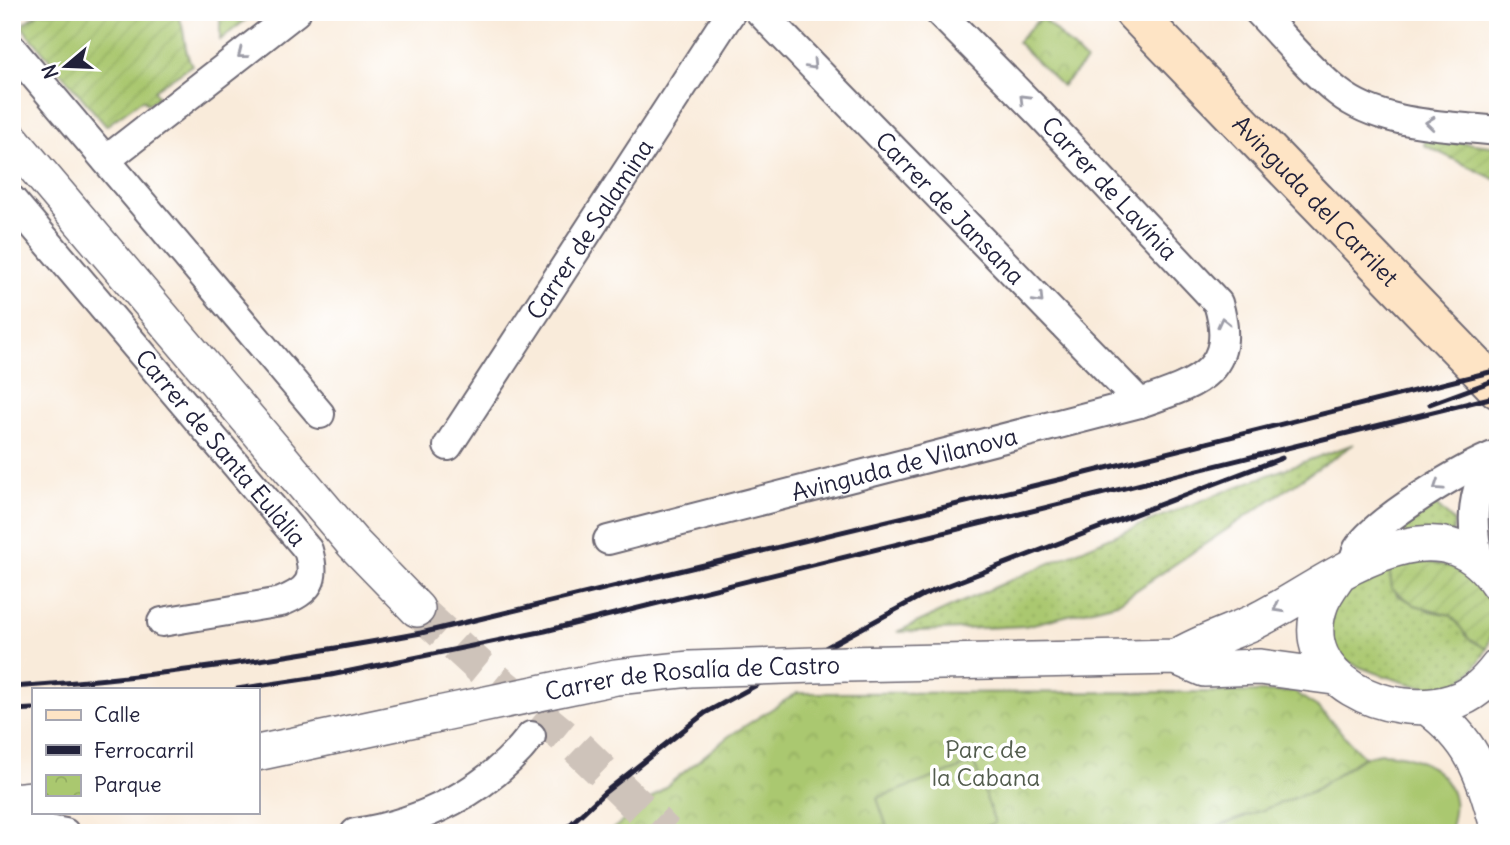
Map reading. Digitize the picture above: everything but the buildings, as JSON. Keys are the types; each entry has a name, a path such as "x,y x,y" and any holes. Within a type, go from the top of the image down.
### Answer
{"main road":[{"name":"Avinguda del Carrilet","path":"1135,12 1498,389"}],"street":[{"path":"106,160 296,12"},
{"name":"Carrer de Salamina","path":"448,446 732,12"},
{"name":"Carrer de Lavínia","path":"939,12 1041,115 1218,303 1226,335 1220,356 1211,370 1199,381"},
{"path":"1259,12 1340,93 1367,108 1413,121 1498,131"},
{"name":"Carrer de Jansana","path":"763,14 1140,403"},
{"path":"12,49 320,414"},
{"name":"Carrer de Santa Eulàlia","path":"12,140 353,543 417,609"},
{"name":"Carrer de Santa Eulàlia","path":"12,200 308,550 314,570 309,584 297,595 281,602 162,622"},
{"name":"Avinguda de Vilanova","path":"608,540 1140,403 1199,381"},
{"path":"1498,455 1472,464 1372,532 1357,549 1345,571 1321,602 1316,627 1323,659 1334,677 1363,695 1427,707 1471,694 1485,684 1498,667"},
{"path":"1488,573 1473,528 1476,494 1486,468 1498,455"},
{"name":"Carrer de Rosalía de Castro","path":"1176,657 1201,642 1254,622 1345,571 1390,550 1426,544 1456,548 1488,573"},
{"name":"Carrer de Rosalía de Castro","path":"259,753 616,677 690,669 1176,657 1203,668 1260,667 1334,677"},
{"path":"1427,707 1452,726 1469,750 1484,780 1496,824"},
{"name":"Carrer de Rosalía de Castro","path":"355,833 404,821 472,790 512,760 531,736"},
{"path":"12,801 32,799"},
{"path":"12,822 65,833"}],"green space":[{"path":"39,12 177,12 192,65 154,90 158,97 148,104 143,99 106,126 21,26"},
{"path":"220,12 256,12 220,40"},
{"path":"1041,17 1086,61 1062,86 1017,42"},
{"path":"1425,138 1498,147 1498,181 1424,145"},
{"path":"1354,444 1117,603 1025,626 897,632 1123,532"},
{"path":"1432,501 1454,522 1453,532 1375,543"},
{"path":"1423,561 1457,570 1481,587 1489,599 1492,614 1492,630 1487,649 1469,639 1451,615 1415,605 1392,589 1389,567"},
{"path":"1389,567 1397,595 1430,611 1451,615 1466,634 1487,649 1466,677 1455,684 1443,688 1417,686 1359,667 1336,653 1330,624 1334,606 1354,585"},
{"name":"Parc de la Cabana","path":"1294,692 1319,708 1364,757 1313,791 1201,833 608,833 729,736 797,693"},
{"path":"1380,753 1414,759 1444,778 1454,800 1450,833 1201,833 1313,791 1364,757"},
{"path":"974,763 995,823 967,833 889,833 877,798"}],"tunnel":[{"path":"417,609 481,668 577,747 666,833"}],"railway":[{"path":"12,687 218,666 421,633 1066,478 1498,370"},
{"path":"1430,404 1498,379"},
{"path":"244,688 331,675 545,631 1498,396"},
{"path":"561,833 604,793 705,713 923,595 1282,458"},
{"path":"12,710 32,709"}]}
